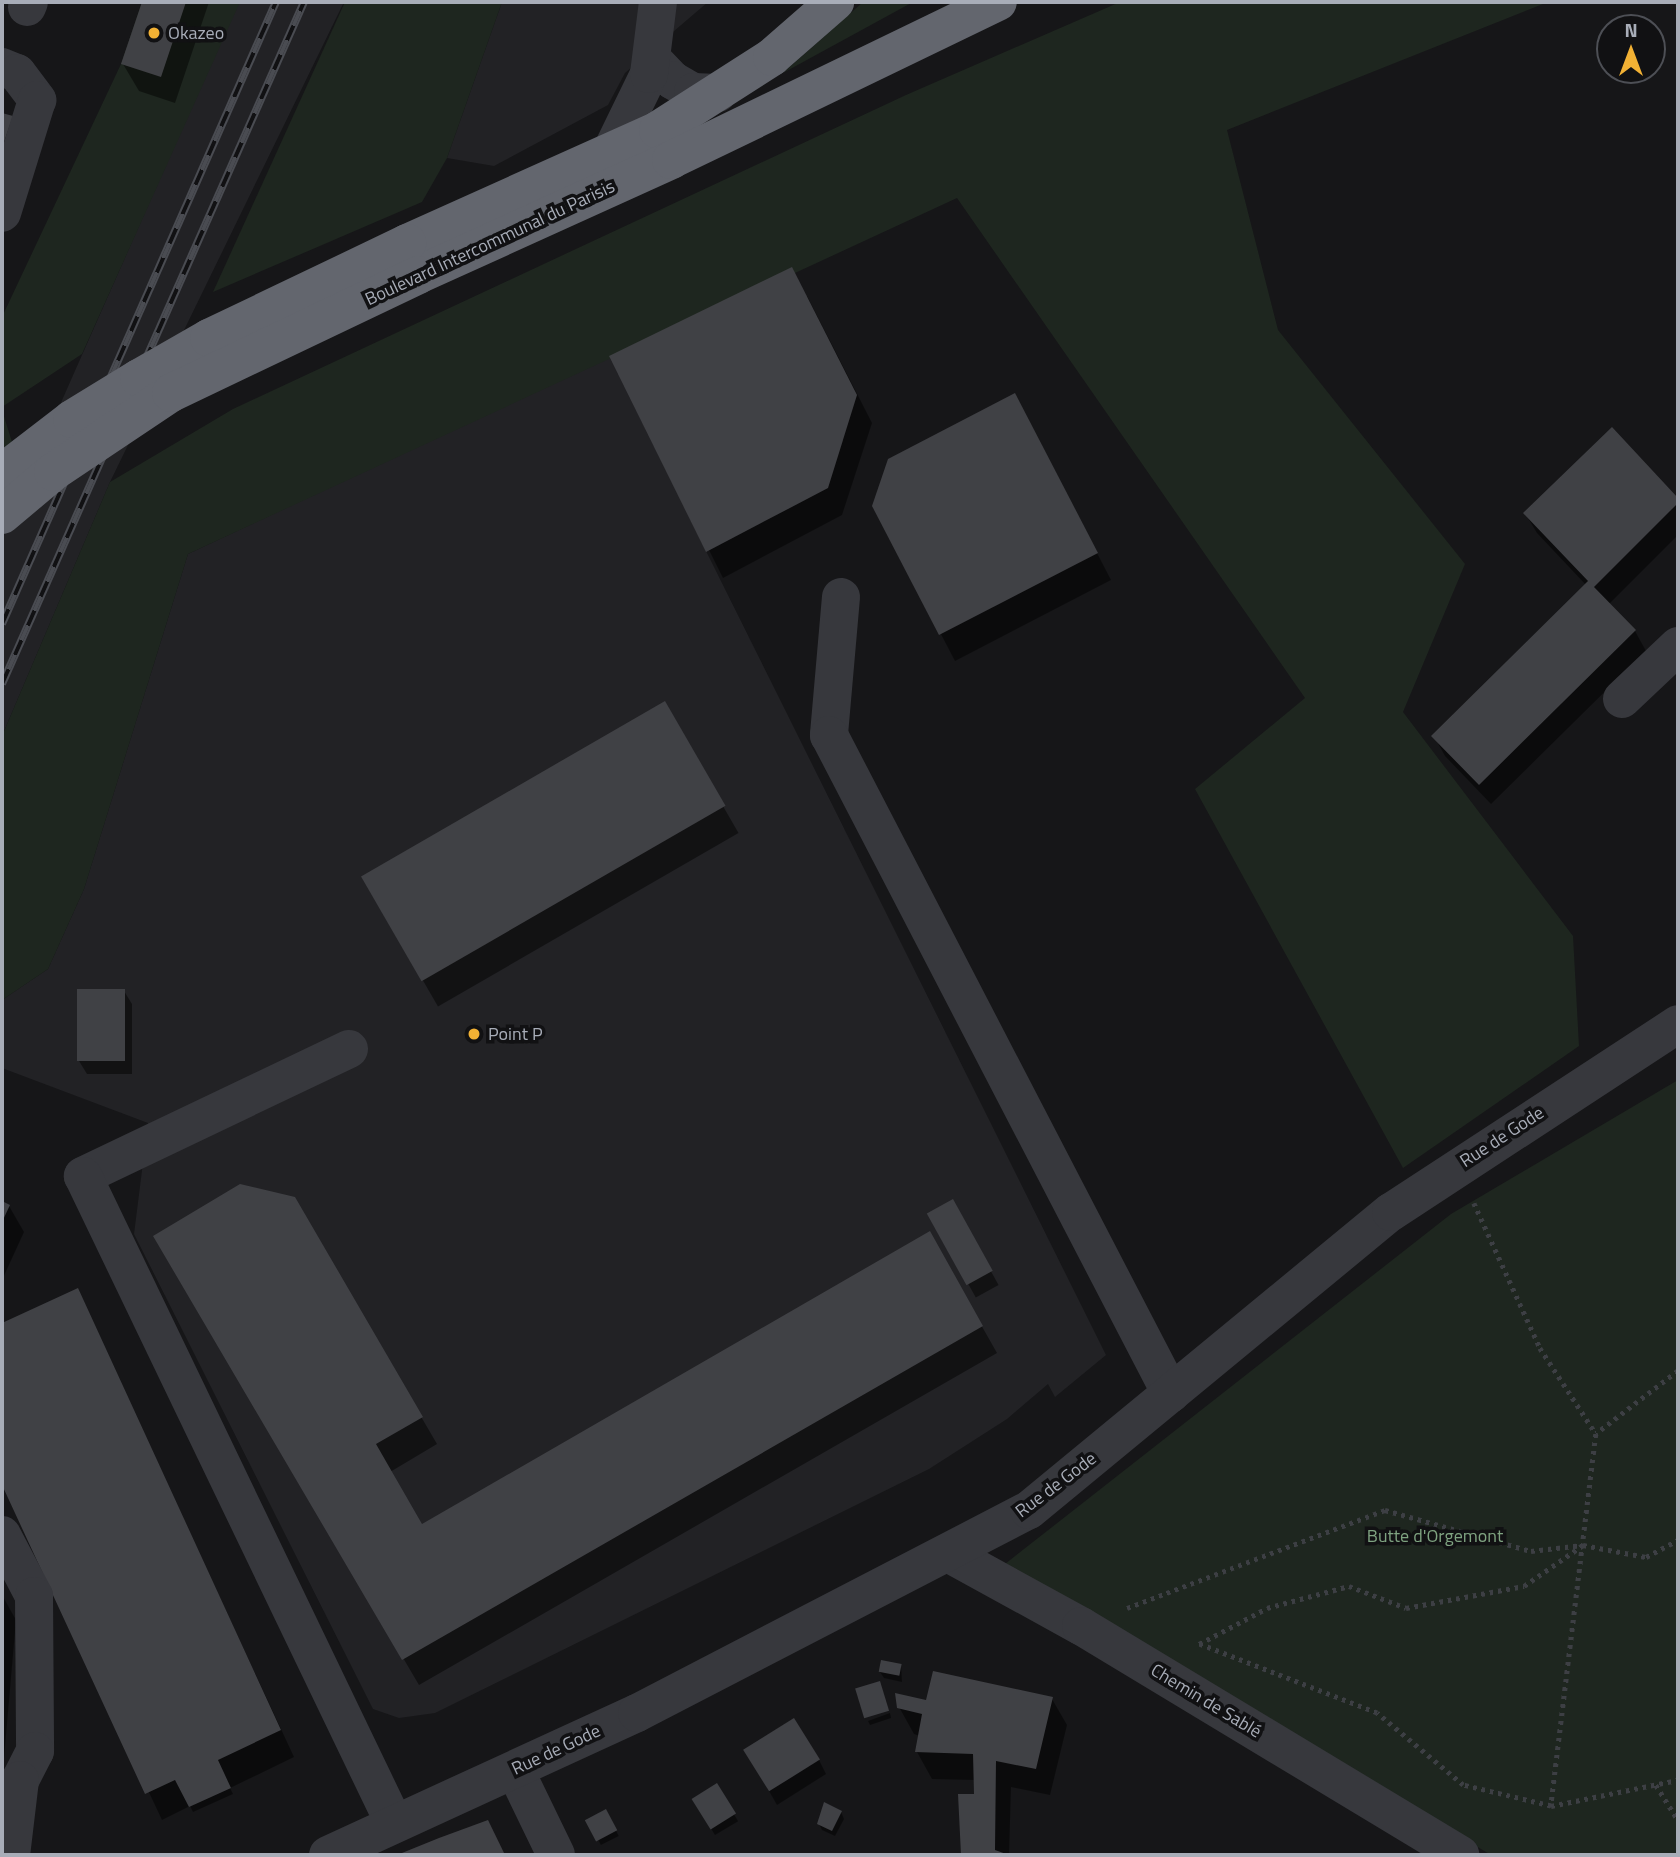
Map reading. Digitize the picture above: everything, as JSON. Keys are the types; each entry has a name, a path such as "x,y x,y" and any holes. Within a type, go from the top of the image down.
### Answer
{"highway":[{"name":"Boulevard Intercommunal du Parisis","path":"2,515 53,472 171,393 718,93 772,57 835,2"},
{"name":"Boulevard Intercommunal du Parisis","path":"2,472 139,377 209,338 412,259 883,60 998,2"},
{"path":"883,60 1027,2"}],"street":[{"path":"611,152 634,114 653,60 658,2"},
{"path":"653,60 672,80 693,92 718,93"},
{"path":"2,67 17,73 37,100 2,213"},
{"path":"841,597 829,735 1171,1394"},
{"path":"1622,699 1678,646"},
{"name":"Rue de Gode","path":"328,1855 637,1713 1029,1510 1333,1257 1456,1167 1678,1024"},
{"path":"349,1049 83,1176 394,1823"},
{"path":"2,1535 34,1596 35,1751 20,1780 11,1855"},
{"name":"Chemin de Sablé","path":"948,1553 1081,1626 1460,1855"},
{"path":"514,1770 556,1855"}],"path":[{"path":"1456,1167 1541,1348 1596,1434 1552,1806"},
{"path":"1596,1434 1678,1371"},
{"path":"1081,1626 1385,1510 1531,1551 1583,1545 1646,1556 1678,1540"},
{"path":"1583,1545 1524,1586 1406,1608 1349,1586 1267,1608 1199,1644 1377,1713 1463,1785 1552,1806 1678,1780"},
{"path":"1656,1785 1678,1820"}],"shaded area":[{"path":"238,2 344,2 110,482 2,736 2,536"},
{"path":"502,2 708,2 625,73 608,105 494,166 447,158"},
{"name":"Point P","path":"609,356 1106,1355 1055,1397 1048,1384 1007,1419 929,1469 435,1713 399,1718 373,1709 134,1234 148,1123 2,1068 2,1000 48,969 84,889 188,554"}],"green space":[{"path":"142,2 240,2 82,354 2,407 2,317 121,64"},
{"path":"345,2 502,2 447,158 422,202 213,292"},
{"path":"863,2 913,2 783,73"},
{"path":"1120,2 1548,2 1227,130 1278,330 1465,564 1403,712 1573,936 1579,1046 1403,1168 1195,789 1305,698 957,198 188,554 84,889 48,969 2,1000 2,736 110,482 233,409 906,95"},
{"path":"2,410 12,442 2,452"},
{"name":"Butte d'Orgemont","path":"1678,1080 1678,1855 1491,1855 1005,1564 1451,1214"}],"building":[{"name":"Okazeo","path":"142,2 186,2 161,77 121,64"},
{"path":"2,113 13,116 2,148"},
{"path":"792,267 857,395 828,488 706,552 609,356"},
{"path":"1015,393 1098,553 939,635 872,506 888,459"},
{"path":"1612,427 1678,498 1678,503 1594,587 1636,630 1479,785 1431,736 1588,581 1523,513"},
{"path":"665,701 726,806 422,981 361,876"},
{"path":"77,989 125,989 125,1061 77,1061"},
{"path":"240,1184 295,1197 423,1417 376,1444 422,1524 930,1231 983,1326 402,1660 153,1236"},
{"path":"953,1199 993,1271 967,1285 927,1214"},
{"path":"2,1201 10,1205 2,1222"},
{"path":"78,1288 281,1730 218,1760 231,1788 189,1807 175,1780 145,1794 2,1485 2,1323"},
{"path":"881,1660 902,1664 899,1676 879,1672"},
{"path":"933,1671 1053,1697 1036,1769 996,1761 995,1850 1009,1855 961,1855 958,1794 974,1794 973,1754 915,1752 922,1714 897,1708 895,1693 926,1700"},
{"path":"880,1681 889,1711 864,1718 855,1689"},
{"path":"794,1718 820,1760 769,1791 743,1750"},
{"path":"717,1783 736,1814 711,1829 692,1799"},
{"path":"824,1802 842,1811 832,1831 817,1824"},
{"path":"606,1809 617,1830 596,1841 585,1820"},
{"path":"488,1820 505,1855 397,1855 439,1838"}],"railway":[{"path":"2,624 276,2"},
{"path":"2,684 304,2"}],"place":[{"name":"Okazeo","path":"154,33"},
{"name":"Point P","path":"474,1034"}]}
